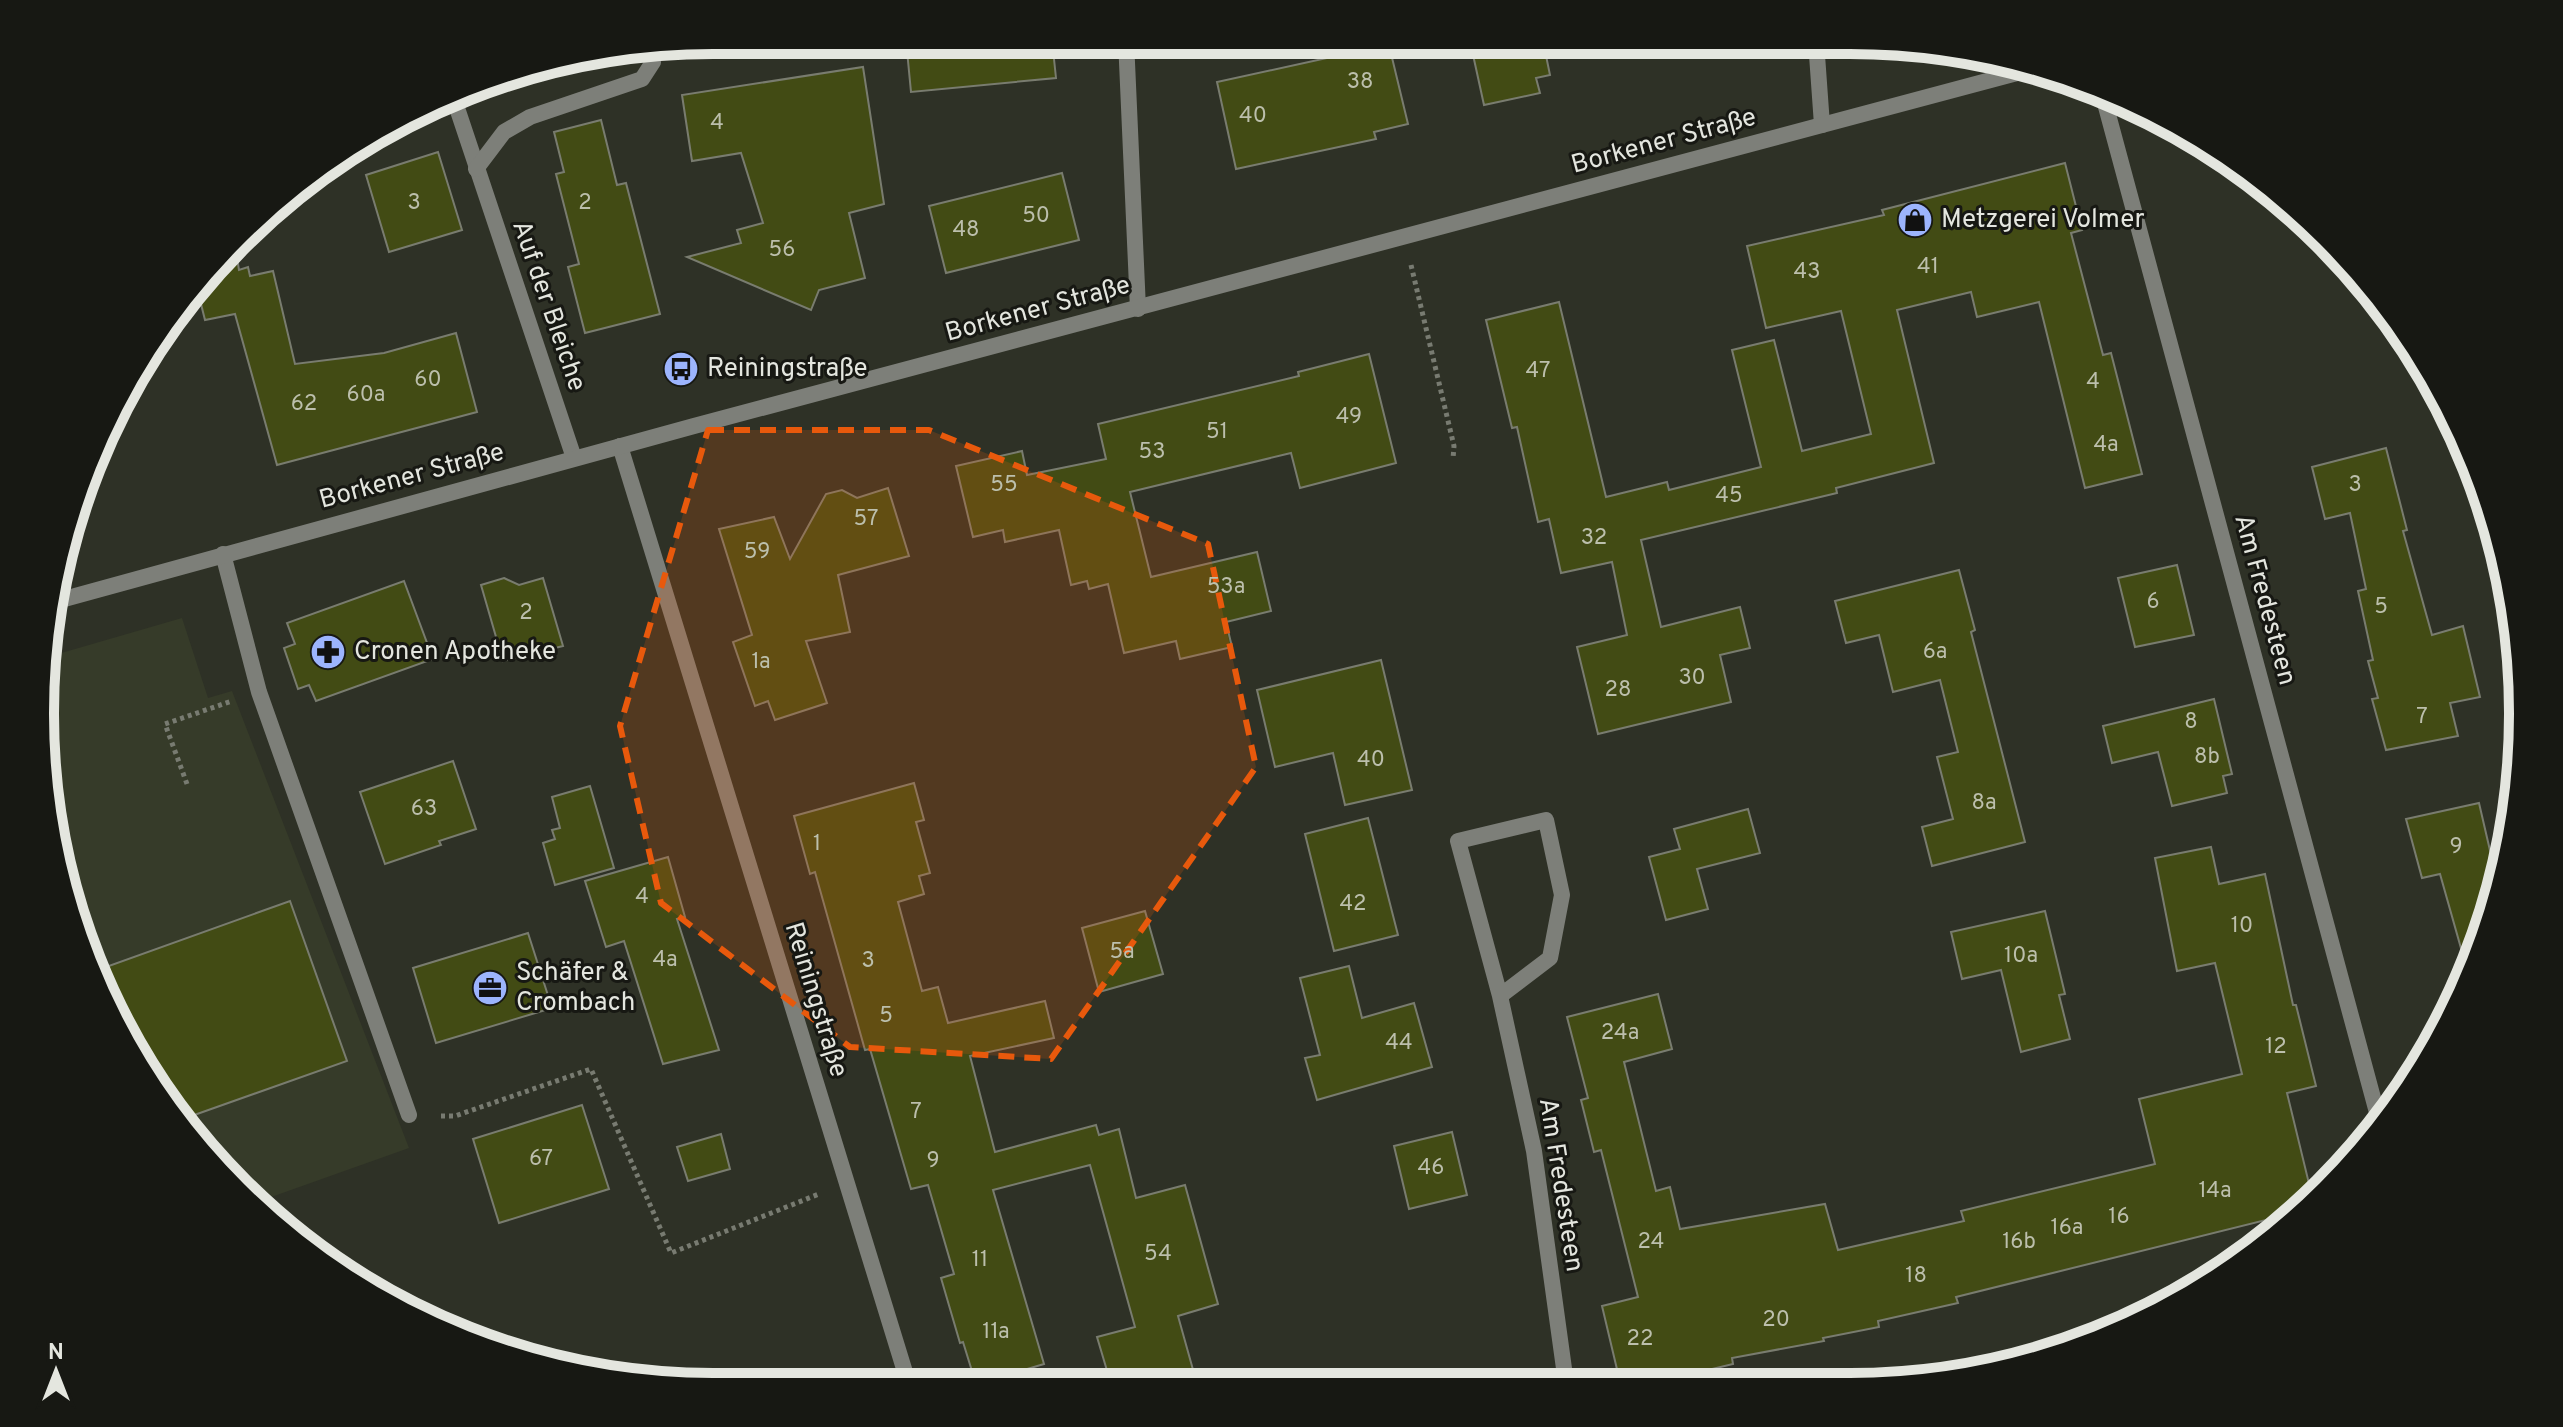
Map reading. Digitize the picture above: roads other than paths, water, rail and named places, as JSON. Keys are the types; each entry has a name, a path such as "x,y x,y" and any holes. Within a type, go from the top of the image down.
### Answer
{"street":[{"path":"1127,54 1138,309"},
{"path":"1817,54 1822,125"},
{"path":"476,169 504,132 530,117 642,79 653,57"},
{"name":"Borkener Straße","path":"65,599 574,458 2012,74"},
{"name":"Auf der Bleiche","path":"456,106 574,458"},
{"name":"Am Fredesteen","path":"2106,106 2376,1110"},
{"name":"Reiningstraße","path":"620,446 905,1373"},
{"path":"223,554 259,692 409,1115"},
{"name":"Am Fredesteen","path":"1500,996 1550,958 1562,895 1546,820 1458,841 1500,996 1534,1151 1565,1373"}],"place":[{"name":"Metzgerei Volmer","path":"1915,220"},
{"name":"Reiningstraße","path":"681,369"},
{"name":"Cronen Apotheke","path":"328,652"},
{"name":"Schäfer & Crombach","path":"490,988"}]}
